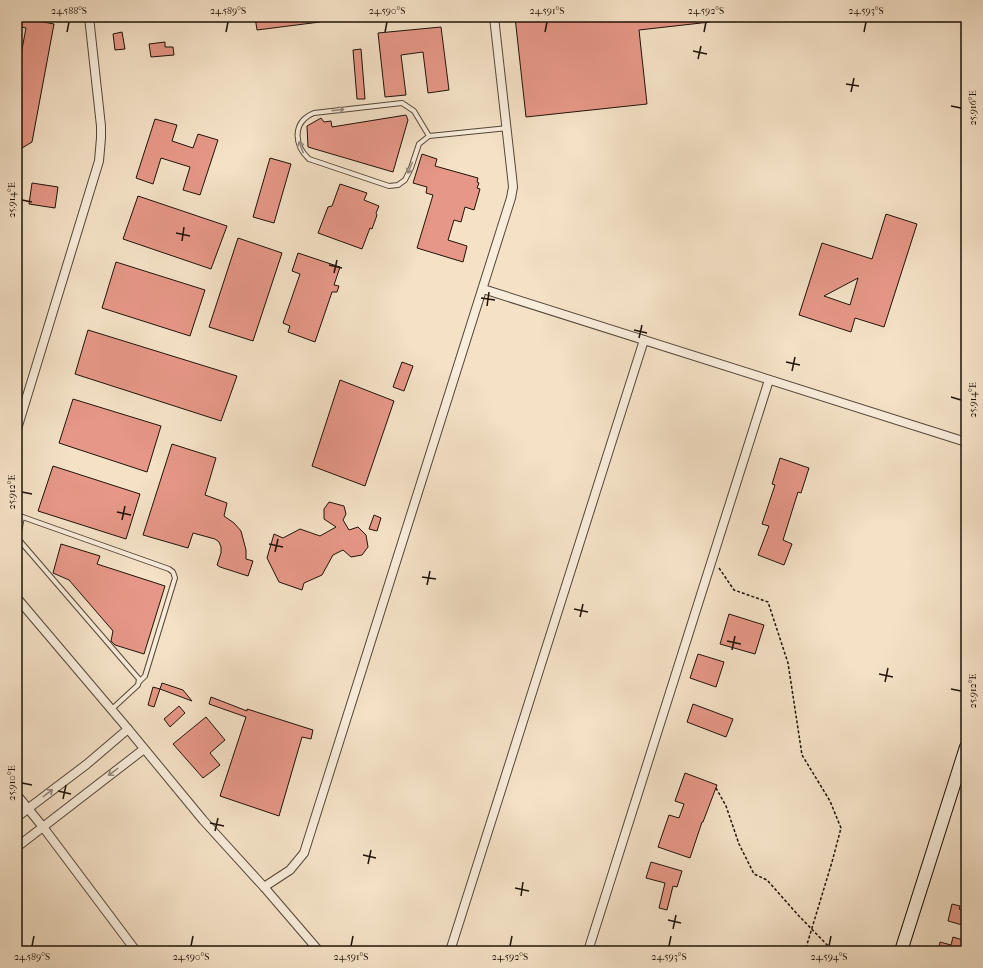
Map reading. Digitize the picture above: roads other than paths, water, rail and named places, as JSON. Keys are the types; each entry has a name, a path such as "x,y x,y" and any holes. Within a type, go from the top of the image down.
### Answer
{"main road":[{"path":"901,951 966,747"}],"street":[{"path":"17,429 99,161 101,144 100,126 89,17"},
{"path":"264,887 290,870 304,853 511,198 513,187 508,128 494,17"},
{"path":"483,289 966,442"},
{"path":"450,951 644,340"},
{"path":"588,951 769,380"},
{"path":"17,598 204,820 319,951"},
{"path":"17,817 87,764 128,729"},
{"path":"17,847 144,749"},
{"path":"17,795 43,827 136,951"}],"lane":[{"path":"430,136 414,111 402,103 307,115 299,126 298,133 301,149 309,159 389,186 398,186 405,180 411,168 419,144 430,136 508,128"},
{"path":"17,515 169,569 173,572 175,578 145,676 134,690 112,709"},
{"path":"22,517 18,537 20,541 139,679 139,682"}]}
